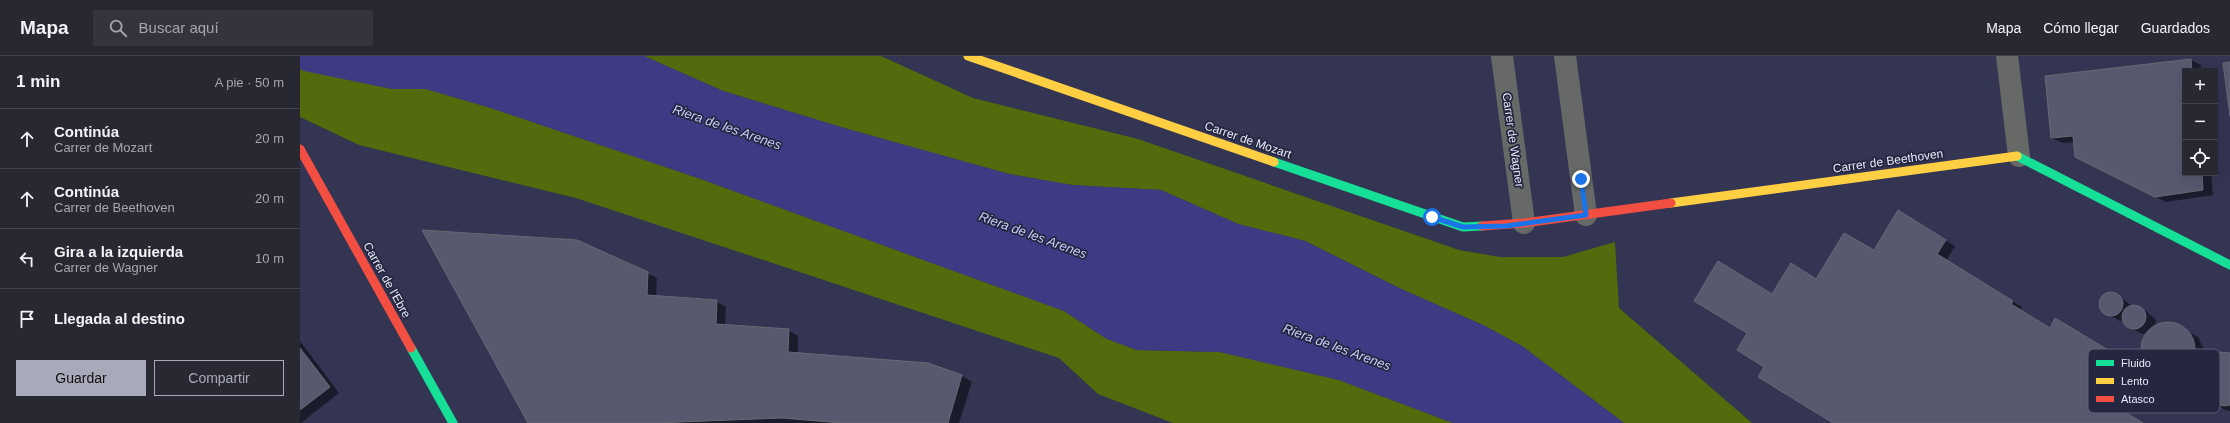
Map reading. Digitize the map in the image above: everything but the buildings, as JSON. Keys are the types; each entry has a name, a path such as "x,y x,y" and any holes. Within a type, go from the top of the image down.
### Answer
{"street":[{"name":"Carrer de Mozart","path":"968,56 1463,227 1524,223"},
{"name":"Carrer de Wagner","path":"1502,56 1524,223"},
{"path":"1565,56 1586,215"},
{"path":"2007,56 2019,156 2230,266"},
{"name":"Carrer de l'Ebre","path":"300,149 453,423"},
{"name":"Carrer de Beethoven","path":"1524,223 2019,156"}],"shaded area":[{"path":"881,56 2230,56 2230,423 1752,423 1619,308 1614,243 1563,257 1500,257 1459,250 1138,139 973,98"},
{"path":"300,117 359,145 576,198 1059,358 1098,394 1173,423 300,423"}],"green space":[{"path":"644,56 881,56 973,98 1138,139 1459,250 1500,257 1563,257 1615,242 1619,308 1752,423 1624,423 1522,346 1485,326 1399,288 1305,241 1238,224 1161,190 1072,185 1009,174 844,128 723,91"},
{"path":"300,69 392,89 426,89 491,108 698,178 1064,311 1107,339 1137,350 1220,352 1339,380 1453,423 1173,423 1098,394 1059,358 576,198 359,145 300,117"}],"water":[{"name":"Riera de les Arenes","path":"300,56 644,56 723,91 844,128 1009,174 1072,185 1161,190 1238,224 1305,241 1399,288 1485,326 1522,346 1624,423 1453,423 1339,380 1220,352 1137,350 1107,339 1064,311 698,178 491,108 426,89 392,89 304,71 300,69"}],"traffic: fast":[{"path":"2017,156 2230,265"},
{"path":"1274,162 1463,227 1482,226"},
{"path":"411,348 453,423"}],"traffic: slow":[{"path":"968,56 1274,162"},
{"path":"1671,203 2017,156"}],"traffic: jam":[{"path":"300,149 411,348"},
{"path":"1482,226 1524,223 1671,203"}],"route":[{"path":"1432,217 1463,227 1506,226 1586,215 1581,179"}]}
